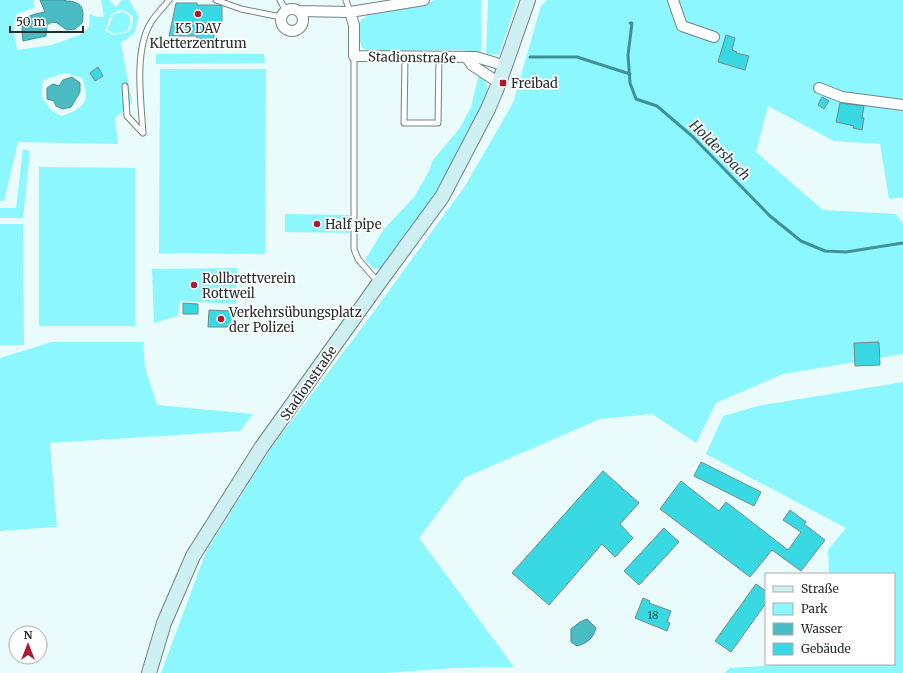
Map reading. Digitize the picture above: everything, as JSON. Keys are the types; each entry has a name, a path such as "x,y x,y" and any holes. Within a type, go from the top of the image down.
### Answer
{"street":[{"path":"298,11 302,18 302,23 297,29 289,30 285,28 281,21 284,14 290,9 298,11 350,12 424,0"},
{"name":"Stadionstraße","path":"149,673 164,623 193,556 261,448 442,197 500,83 528,0"},
{"path":"673,0 682,26 714,37"},
{"name":"Stadionstraße","path":"350,12 354,25 354,56 476,57 506,66"},
{"name":"Stadionstraße","path":"467,58 472,65 500,83"},
{"path":"819,88 842,97 903,105"}],"lane":[{"path":"125,86 127,116 143,133 140,66 143,45 150,25 169,0"},
{"path":"216,0 241,9 284,14 280,0"},
{"path":"346,0 350,12"},
{"path":"354,56 354,249 358,259 379,283"},
{"path":"405,57 404,123 438,123 439,57"}],"green space":[{"path":"0,0 33,0 35,7 18,14 13,26 17,50 52,45 82,34 89,27 90,14 97,17 104,17 101,0 109,0 116,7 122,0 129,0 139,17 134,34 121,43 132,103 115,118 118,144 18,142 4,201 0,201","holes":["123,10 133,16 132,27 128,32 113,35 105,31 112,14","65,73 82,78 85,86 86,98 81,107 62,116 52,111 41,96 43,80"]},
{"path":"435,0 481,0 481,54 462,50 369,51 362,48 359,25 361,20 370,14 424,4"},
{"path":"488,0 517,0 499,55 486,54"},
{"path":"547,0 903,0 903,197 889,199 880,144 834,141 768,106 756,152 823,210 896,214 903,224 903,354 783,374 716,403 696,443 652,414 600,419 464,478 419,538 514,667 456,668 385,673 161,673 206,552 269,451 367,321 465,186 513,103 541,6"},
{"path":"123,12 130,18 127,31 114,34 107,30 114,14"},
{"path":"156,54 264,54 265,63 156,64"},
{"path":"160,69 266,69 265,254 159,253"},
{"path":"479,74 487,85 486,98 436,193 383,268 374,269 365,260 384,229 414,197 428,173 433,160 460,128 471,107"},
{"path":"23,149 30,151 23,218 0,218 0,208 16,208"},
{"path":"39,167 135,168 135,326 39,326"},
{"name":"Half pipe","path":"285,214 349,215 349,233 285,232"},
{"path":"0,224 23,224 24,345 0,345"},
{"name":"Rollbrettverein Rottweil","path":"237,268 236,304 180,301 178,316 154,323 152,269"},
{"path":"52,342 143,342 145,367 157,405 253,414 240,431 50,443 57,527 0,531 0,358"},
{"path":"903,382 903,673 724,673 730,668 779,665 895,665 895,573 829,573 828,550 846,528 706,454 723,416 758,406"}],"water":[{"path":"40,0 65,0 76,2 82,10 82,23 75,29 67,30 57,23 52,22 47,25 46,36 23,41 22,27 25,19 32,15 45,12"},
{"path":"72,77 80,83 80,92 71,107 63,109 56,106 54,101 47,99 47,88 53,84 59,86 63,80"},
{"path":"587,619 596,628 595,632 589,640 577,646 571,642 571,629"}],"building":[{"name":"K5 DAV Kletterzentrum","path":"176,3 197,3 197,5 222,6 222,24 214,24 214,39 197,39 197,36 169,36"},
{"path":"726,35 735,38 732,50 737,52 736,53 749,56 745,70 718,62"},
{"path":"98,67 103,76 95,81 90,73"},
{"path":"822,97 829,101 824,109 818,105"},
{"path":"840,103 864,106 862,130 853,128 854,126 836,122"},
{"path":"183,303 198,304 198,314 183,314"},
{"name":"Verkehrsübungsplatz der Polizei","path":"209,310 234,311 234,327 208,327"},
{"path":"879,342 880,365 855,366 854,343"},
{"path":"701,462 761,492 754,506 694,476"},
{"path":"603,471 639,503 620,524 633,538 615,557 602,544 549,605 512,573"},
{"path":"681,481 719,511 726,502 788,550 801,532 783,520 790,510 806,522 804,524 825,540 801,571 772,550 750,577 660,509"},
{"path":"664,528 679,542 639,585 624,571"},
{"path":"756,584 765,590 765,604 731,652 715,641"},
{"path":"643,598 650,601 649,603 671,611 667,622 670,623 667,631 635,618"}],"waterway":[{"name":"Holdersbach","path":"630,23 632,23 628,55 630,83 636,99 657,106 692,136 770,216 801,241 825,251 846,252 903,243"},
{"name":"Holdersbach","path":"530,57 577,57 630,74"}],"place":[{"name":"K5 DAV Kletterzentrum","path":"198,14"},
{"name":"Freibad","path":"503,83"},
{"name":"Half pipe","path":"317,224"},
{"name":"Rollbrettverein Rottweil","path":"194,285"},
{"name":"Verkehrsübungsplatz der Polizei","path":"221,319"}]}
